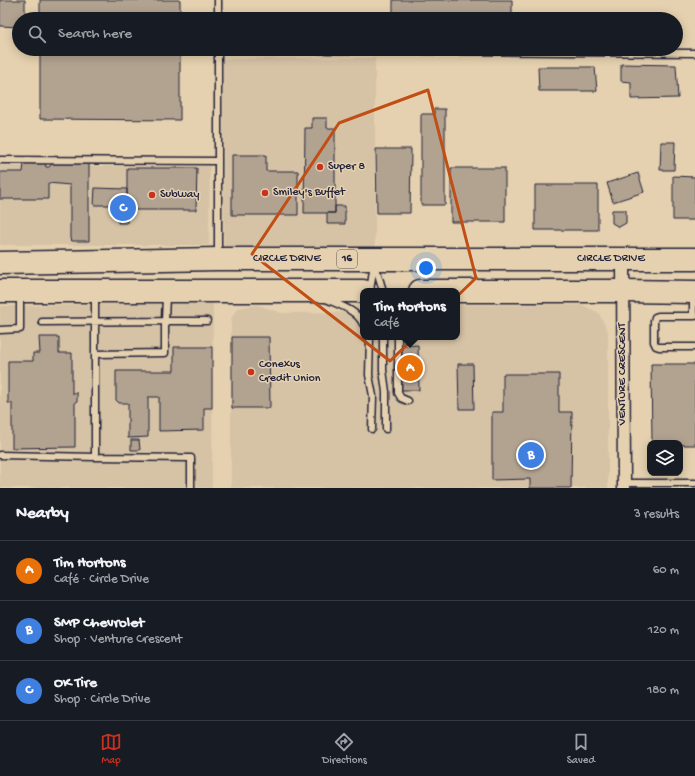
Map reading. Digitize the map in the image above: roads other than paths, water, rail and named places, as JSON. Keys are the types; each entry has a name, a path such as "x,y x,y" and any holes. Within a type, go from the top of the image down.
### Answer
{"highway":[{"name":"CIRCLE DRIVE","path":"0,263 218,259 695,259"},
{"path":"10,291 360,292"},
{"path":"460,291 694,292"}],"street":[{"name":"VENTURE CRESCENT","path":"623,259 624,486"}],"lane":[{"path":"218,0 218,12"},
{"path":"683,53 695,53"},
{"path":"218,56 218,259"},
{"path":"0,160 218,161"},
{"path":"370,288 374,259"},
{"path":"374,259 382,288"},
{"path":"0,330 20,329 10,291"},
{"path":"95,291 95,457"},
{"path":"95,354 165,353 166,291"},
{"path":"310,292 348,308 356,314 360,320"},
{"path":"694,292 694,316 655,317 654,342 656,346 659,347 695,347"},
{"path":"42,322 207,321"},
{"path":"369,340 370,345 369,375 373,396 372,429"},
{"path":"382,340 383,370 386,392 386,429"},
{"path":"398,340 398,393 401,398 408,401"},
{"path":"0,455 191,458 191,488"},
{"path":"624,486 667,486 695,483"}],"place":[{"name":"Super 8","path":"320,167"},
{"name":"Smiley's Buffet","path":"265,193"},
{"name":"Subway","path":"152,195"},
{"name":"OK Tire","path":"123,208"},
{"name":"Tim Hortons","path":"410,368"},
{"name":"Conexus Credit Union","path":"251,372"},
{"name":"SMP Chevrolet","path":"531,455"}]}
